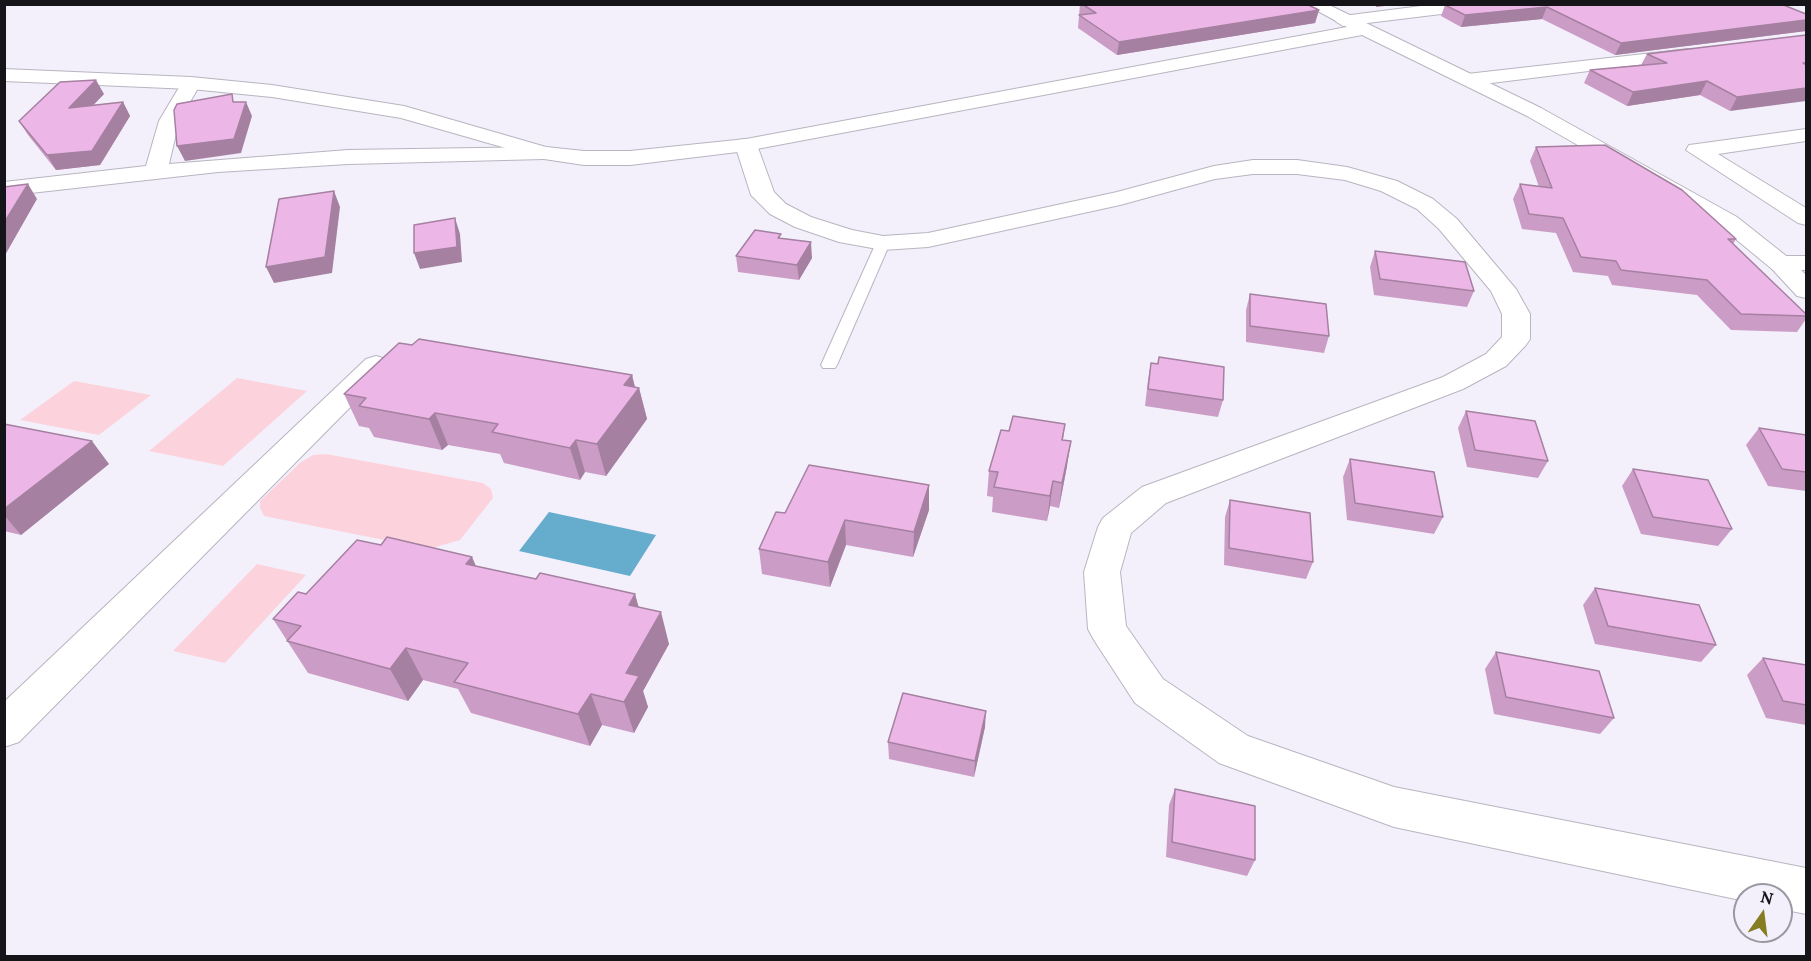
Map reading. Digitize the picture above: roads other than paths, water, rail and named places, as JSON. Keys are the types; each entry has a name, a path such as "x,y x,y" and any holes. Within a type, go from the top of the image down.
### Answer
{"street":[{"path":"1313,4 1534,112 1729,222 1781,264 1806,290"},
{"path":"4,189 156,171 348,157 544,153 584,158 630,158 746,145 1352,25 1482,4"},
{"path":"1467,80 1701,52"},
{"path":"4,75 191,83 272,91 404,112 544,153"},
{"path":"156,171 169,121 191,83"},
{"path":"1806,135 1697,150 1806,218"},
{"path":"746,145 763,195 778,209 803,222 848,237 883,243 928,240 1120,198 1214,173 1253,167 1297,167 1347,174 1389,186 1425,204 1449,225 1503,289 1515,314 1516,339 1496,360 1453,383 1154,495 1115,527 1102,572 1107,629 1149,691 1234,750 1394,807 1806,891"},
{"path":"1781,264 1806,263"},
{"path":"4,729 380,361"}],"lane":[{"path":"829,365 883,243"}],"water":[{"path":"549,512 656,535 630,576 519,551"}]}
